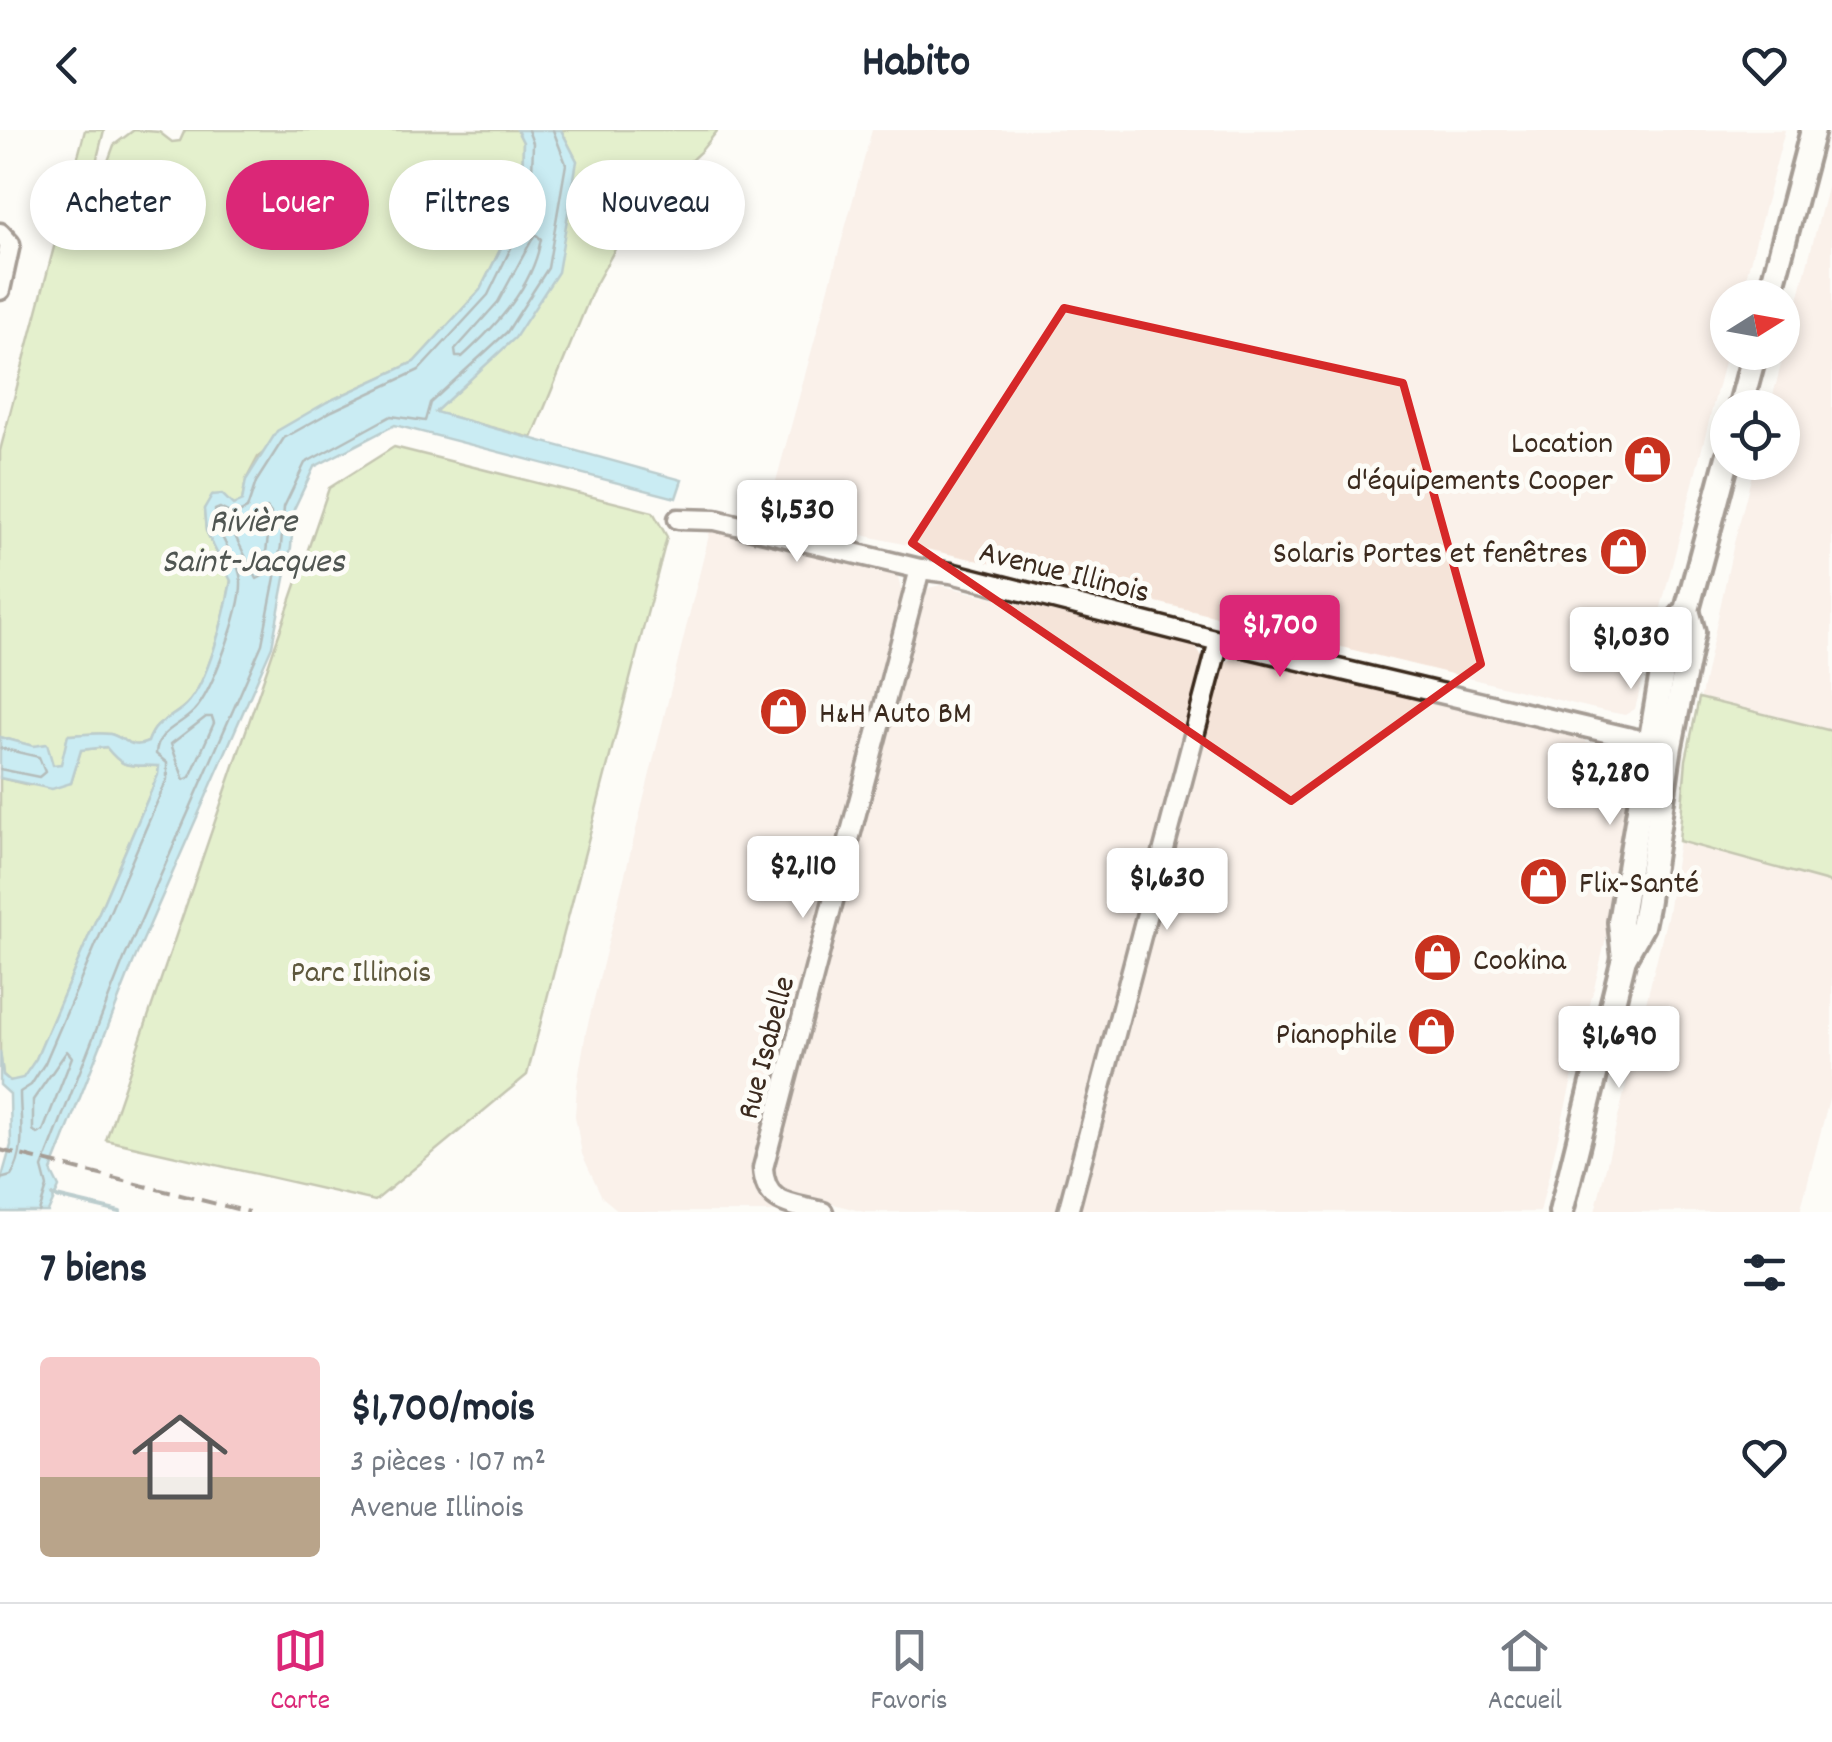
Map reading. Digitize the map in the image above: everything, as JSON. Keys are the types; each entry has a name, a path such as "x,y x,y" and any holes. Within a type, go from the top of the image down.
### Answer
{"main road":[{"path":"1774,280 1813,130"},
{"path":"1561,1212 1624,958 1642,926 1672,627 1688,610 1722,480"}],"street":[{"path":"0,234 10,244 0,290"},
{"name":"Avenue Illinois","path":"678,518 715,520 920,570 1021,590 1219,641 1659,744"},
{"name":"Rue Isabelle","path":"823,1212 771,1195 764,1183 763,1168 920,570"},
{"path":"1068,1212 1219,641"}],"highlighted area":[{"path":"1064,308 1403,383 1481,664 1291,801 912,543"}],"shaded area":[{"path":"872,130 1785,130 1745,280 1710,280 1710,370 1722,370 1717,390 1710,390 1710,417 1635,709 1625,715 1062,579 767,514"},
{"path":"1832,169 1832,1088 1800,1212 1595,1212 1668,913 1701,696 1751,480 1800,480 1800,390 1774,390 1780,370 1800,370 1800,292"},
{"path":"710,531 889,573 898,577 902,592 752,1171 757,1195 778,1212 620,1212 602,1197 582,1154 575,1116 577,1085 586,1032"},
{"path":"940,585 1188,644 1195,646 1202,657 1058,1212 864,1212 784,1191 774,1184 772,1172 923,598 929,588"},
{"path":"1235,657 1585,738 1586,742 1620,749 1625,758 1633,780 1622,872 1540,1212 1080,1212 1223,664"}],"green space":[{"path":"85,130 104,130 97,160 77,160"},
{"path":"134,130 159,132 172,142 180,141 185,130 517,130 523,142 523,160 389,160 389,250 500,250 480,290 414,362 327,402 258,457 246,480 242,501 233,506 213,495 204,509 206,531 231,580 220,628 194,694 186,705 159,724 148,742 132,744 110,734 68,735 62,764 53,766 33,746 0,737 0,451 53,250 206,250 206,160 108,160 114,145"},
{"path":"561,130 718,130 691,160 576,160"},
{"path":"566,183 566,250 614,250 594,287 532,438 434,412 469,381 533,250 546,250 546,224"},
{"name":"Parc Illinois","path":"394,447 653,512 667,537 527,1075 375,1201 106,1140 329,488"},
{"path":"1699,698 1832,731 1832,883 1679,841 1686,760"},
{"path":"106,747 124,763 159,766 158,775 36,1059 23,1079 10,1081 3,1075 0,1051 0,778 29,785 71,783 81,750"}],"water":[{"name":"Rivière Saint-Jacques","path":"517,130 561,130 576,160 566,160 566,225 558,272 515,338 435,412 682,480 676,498 395,425 314,467 294,509 291,547 272,646 133,963 51,1171 59,1187 48,1212 0,1212 0,1184 11,1145 10,1094 0,1085 0,1051 3,1075 10,1081 23,1078 36,1059 159,766 124,764 106,747 81,750 71,783 52,789 0,778 0,737 33,746 47,744 53,765 61,764 68,735 110,734 142,744 148,742 159,724 186,705 209,664 231,581 206,531 204,509 212,495 222,494 233,505 242,501 246,480 277,431 327,402 414,362 480,290 500,250 546,250 546,160 523,160 523,142"}],"waterway":[{"path":"52,1196 120,1212"}],"railway":[{"path":"0,1150 249,1212"}],"place":[{"name":"Location d'équipements Cooper","path":"1648,459"},
{"name":"Solaris Portes et fenêtres","path":"1623,551"},
{"name":"H&H Auto BM","path":"784,711"},
{"name":"Flix-Santé","path":"1544,881"},
{"name":"Cookina","path":"1438,958"},
{"name":"Pianophile","path":"1432,1032"}]}
